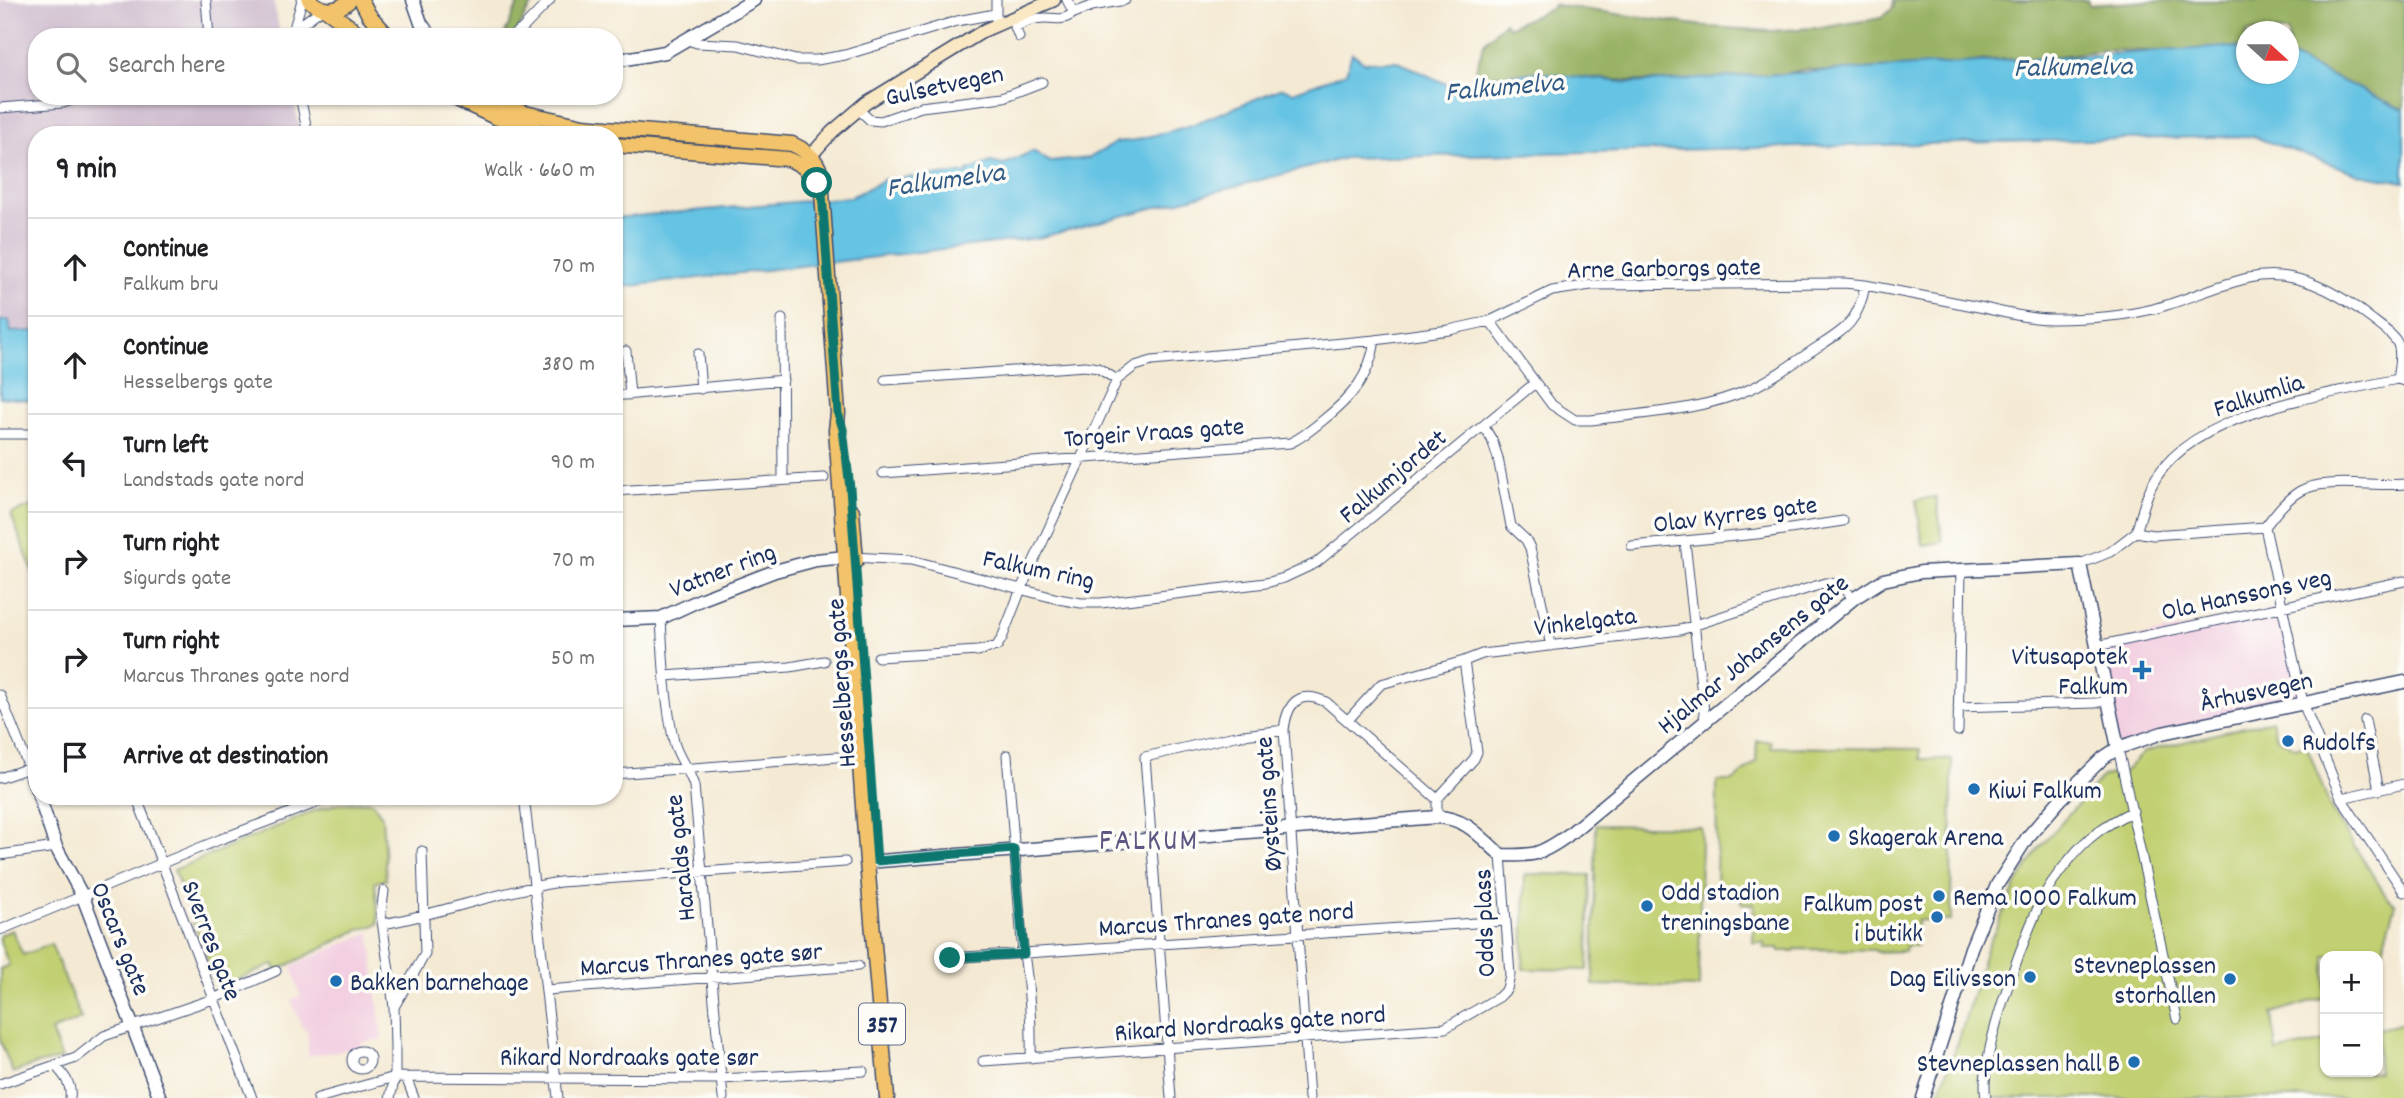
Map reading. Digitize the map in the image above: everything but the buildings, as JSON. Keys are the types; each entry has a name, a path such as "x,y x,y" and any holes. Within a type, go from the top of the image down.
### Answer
{"main road":[{"path":"319,6 340,8 350,0"},
{"path":"362,0 369,15 381,28"},
{"name":"Gulsetvegen","path":"807,160 832,132 858,109 996,19 1054,0"},
{"path":"319,6 351,28"},
{"path":"470,105 523,126"},
{"path":"503,105 563,122 593,126"},
{"path":"623,130 786,143 803,149 807,160 623,146"},
{"name":"Hesselbergs gate","path":"807,160 820,169 823,181 838,413 836,430 851,557 887,1098"}],"street":[{"path":"206,0 208,28"},
{"path":"295,28 302,0"},
{"path":"413,0 424,28"},
{"path":"523,28 550,0"},
{"path":"623,60 658,55 754,0"},
{"path":"688,40 738,46 796,60 817,60 845,55 957,21 996,19 996,0"},
{"path":"1067,0 1074,13"},
{"name":"Gulsetvegen","path":"1018,37 1015,27 1022,23 1045,18 1064,20 1092,6 1125,0"},
{"path":"298,28 319,6"},
{"name":"Gulsetvegen","path":"858,109 870,120 881,121 921,107 1003,97 1042,82"},
{"path":"0,108 38,105"},
{"path":"302,105 306,126"},
{"name":"Arne Garborgs gate","path":"1116,380 1135,366 1152,360 1375,340 1490,321 1552,291 1591,285 1864,285 2026,317 2087,318 2155,309 2248,278 2267,275 2288,276 2337,294 2394,338 2402,352 2401,380"},
{"path":"1490,321 1552,405 1575,420 1591,420 1697,405 1729,397 1766,381 1855,319 1861,305 1864,285"},
{"path":"782,319 783,480"},
{"name":"Torgeir Vraas gate","path":"883,473 1290,443 1304,436 1355,392 1373,357 1375,340"},
{"path":"626,351 630,395"},
{"path":"698,355 705,388"},
{"path":"878,657 990,649 997,646 1116,380 1098,368 1085,366 885,380"},
{"path":"623,395 783,380"},
{"name":"Falkumlia","path":"2136,532 2151,486 2164,467 2177,454 2224,423 2251,413 2401,380"},
{"name":"Falkumjordet","path":"1266,583 1316,563 1535,383"},
{"path":"1484,427 1498,458 1511,526 1526,540 1530,548 1551,646"},
{"path":"0,434 28,434"},
{"path":"623,490 824,478"},
{"path":"2136,532 2153,535 2265,527 2284,503 2302,490 2326,485 2404,484"},
{"name":"Olav Kyrres gate","path":"1632,546 1685,542 1843,521"},
{"path":"2265,527 2303,703 2341,799 2404,892"},
{"name":"Hjalmar Johansens gate","path":"1502,855 1545,852 1853,599 1883,580 1901,575 1961,569 2080,564 2110,552 2136,532"},
{"path":"1685,542 1705,721"},
{"name":"Falkum ring","path":"851,557 911,560 1081,603 1101,603 1266,583"},
{"name":"Vatner ring","path":"623,620 661,618 775,571 816,560 851,557"},
{"path":"2080,564 2177,1019"},
{"path":"1958,731 1961,569"},
{"name":"Ola Hanssons veg","path":"2097,646 2404,581"},
{"name":"Vinkelgata","path":"1349,720 1381,684 1482,654 1680,630 1825,583 1834,583 1844,588 1853,599"},
{"name":"Haralds gate","path":"661,618 665,676 675,746 694,786 723,1098"},
{"path":"665,676 790,667 824,661"},
{"path":"1437,817 1437,799 1474,759 1477,752 1464,661"},
{"name":"Århusvegen","path":"2118,748 2162,733 2404,681"},
{"path":"0,695 28,756"},
{"name":"Øysteins gate","path":"1309,1098 1284,730 1287,709 1305,697 1316,697 1326,702 1437,799"},
{"path":"1958,706 2108,700"},
{"path":"2365,720 2379,790"},
{"path":"1171,1098 1145,757 1236,736 1284,730"},
{"path":"1923,1098 1971,948 1997,885 2027,838 2103,758 2118,748"},
{"path":"1007,755 1032,1019 1031,1058"},
{"path":"623,773 836,757"},
{"path":"0,779 28,769"},
{"path":"2341,799 2404,786"},
{"name":"Oscars gate","path":"42,805 57,847 83,897 160,1098"},
{"name":"Sverres gate","path":"139,805 252,1098"},
{"path":"1,926 83,897 310,805"},
{"path":"525,805 558,1098"},
{"path":"1986,1098 1985,1076 1992,1040 2041,901 2071,857 2101,827 2133,811"},
{"path":"872,861 1437,817 1463,822 1502,855"},
{"path":"0,855 57,847"},
{"path":"394,1007 425,954 422,850"},
{"name":"Odds plass","path":"1502,855 1510,975 1507,989"},
{"path":"383,924 425,916 534,886 845,862"},
{"path":"384,891 382,914 394,1007 395,1077 390,1098"},
{"name":"Marcus Thranes gate nord","path":"950,958 1505,921"},
{"name":"Marcus Thranes gate sør","path":"547,990 858,966"},
{"path":"0,1084 76,1058 104,1036 213,999 276,971"},
{"name":"Rikard Nordraaks gate nord","path":"984,1061 1446,1028 1499,997 1507,989"},
{"path":"55,1065 68,1083 70,1098"},
{"name":"Rikard Nordraaks gate sør","path":"318,1098 395,1077 721,1079 863,1071"},
{"path":"406,1077 414,1098"}],"shaded area":[{"path":"0,0 273,0 279,28 28,28 28,105 295,105 299,126 28,126 28,331 11,332 0,321"},
{"path":"2283,607 2303,703 2118,748 2097,646"},
{"name":"Bakken barnehage","path":"370,932 382,1039 362,1042 361,1047 308,1056 308,1032 302,1027 291,1000 300,996 292,966"}],"green space":[{"path":"520,0 537,0 519,28 507,28"},
{"path":"1894,0 2087,0 2089,5 2149,1 2404,0 2404,110 2299,61 2299,21 2236,21 2236,53 2103,50 2045,58 1986,60 1869,78 1807,69 1749,81 1631,81 1512,73 1473,79 1484,43 1505,22 1508,27 1551,9 1554,5 1711,27 1771,31 1826,27 1881,18 1893,8"},
{"path":"1936,497 1943,542 1923,545 1916,500"},
{"path":"28,507 28,559 11,514"},
{"path":"2272,720 2277,738 2296,748 2306,744 2331,809 2388,899 2396,904 2383,951 2320,951 2320,999 2272,1013 2276,1052 2320,1042 2320,1077 2383,1077 2383,1028 2404,1023 2404,1098 1937,1098 1960,1036 1985,952 2017,883 2040,847 2103,776 2124,772 2144,752"},
{"name":"Skagerak Arena","path":"1757,741 1771,741 1771,747 1920,749 1920,759 1952,759 1951,921 1917,920 1916,946 1906,946 1905,951 1780,951 1779,948 1764,948 1764,943 1753,943 1754,904 1742,903 1738,891 1716,890 1717,781 1733,781 1756,762"},
{"path":"334,805 374,805 382,816 386,880 375,882 379,924 356,931 276,971 274,964 218,988 174,870"},
{"name":"Odd stadion treningsbane","path":"1596,825 1701,827 1699,987 1593,985"},
{"path":"1525,874 1590,875 1588,970 1523,969"},
{"path":"12,930 23,955 51,944 81,1019 51,1031 62,1059 36,1064 13,1073 0,1040 0,969 9,965 0,935"}],"water":[{"name":"Falkumelva","path":"2236,48 2236,84 2299,84 2299,61 2404,110 2404,182 2359,174 2251,136 1345,158 1038,238 623,287 623,217 851,197 886,179 968,173 967,171 991,162 1003,165 1033,151 1050,162 1089,158 1117,142 1136,140 1189,126 1282,88 1293,92 1346,73 1352,53 1364,62 1396,61 1451,86 1534,72 1631,83"},
{"path":"9,320 11,332 28,331 28,400 0,397 0,321"}],"place":[{"name":"Vitusapotek Falkum","path":"2142,670"},
{"name":"Rudolfs","path":"2288,741"},
{"name":"Kiwi Falkum","path":"1974,789"},
{"name":"Skagerak Arena","path":"1834,836"},
{"name":"Rema 1000 Falkum","path":"1939,896"},
{"name":"Odd stadion treningsbane","path":"1647,906"},
{"name":"Falkum post i butikk","path":"1937,917"},
{"name":"Dag Eilivsson","path":"2030,977"},
{"name":"Stevneplassen storhallen","path":"2230,979"},
{"name":"Bakken barnehage","path":"336,981"},
{"name":"Stevneplassen hall B","path":"2134,1062"}],"district":[{"name":"FALKUM","path":"1149,839"}],"route":[{"path":"817,183 822,193 838,413 843,429 850,488 877,861 1014,849 1024,954 950,958"}]}
